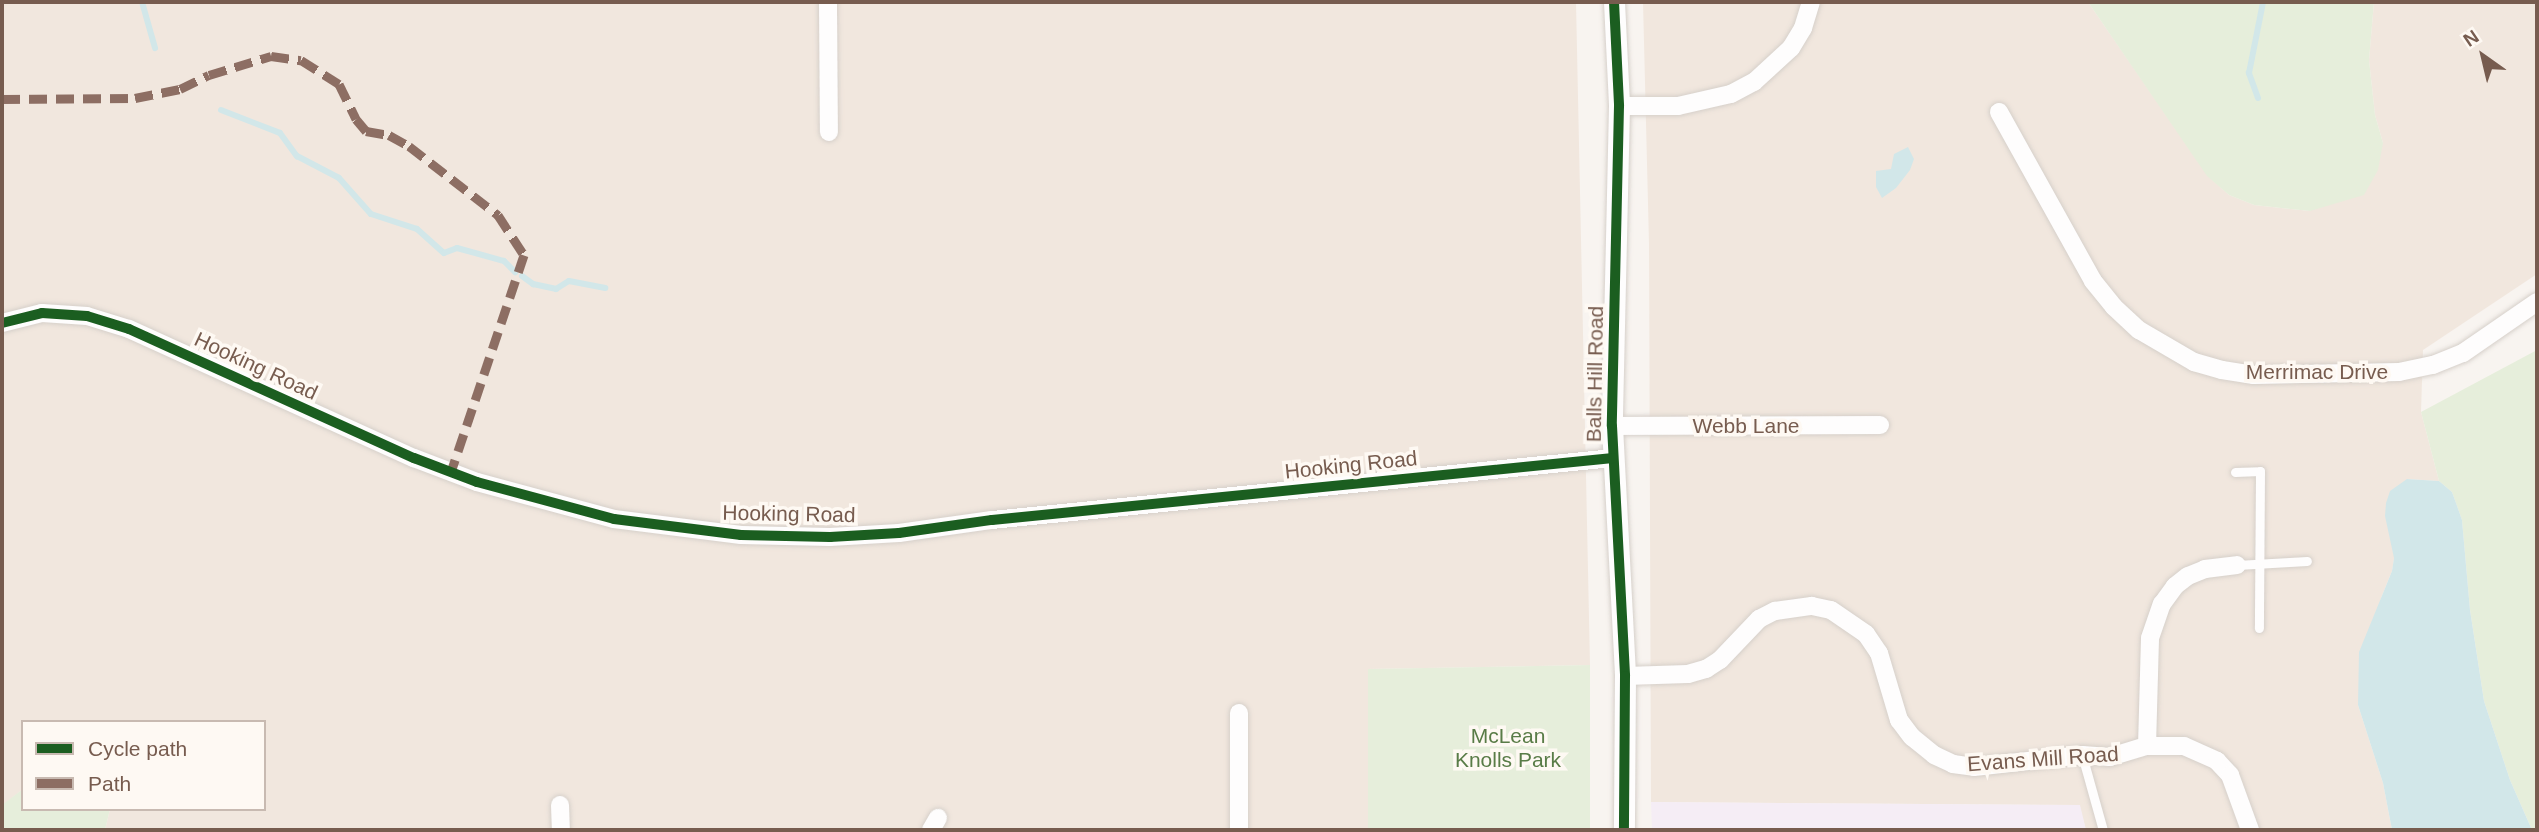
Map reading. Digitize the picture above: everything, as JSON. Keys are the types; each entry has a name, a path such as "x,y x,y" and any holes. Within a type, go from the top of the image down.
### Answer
{"street":[{"path":"828,2 829,132"},
{"name":"Balls Hill Road","path":"1614,2 1619,106 1612,426 1625,676 1624,830"},
{"path":"1619,106 1678,106 1731,94 1754,82 1791,48 1803,28 1811,2"},
{"name":"Merrimac Drive","path":"1999,112 2094,281 2114,307 2138,330 2194,362 2222,370 2255,374 2399,372 2433,365 2463,353 2537,302"},
{"name":"Hooking Road","path":"2,323 42,313 87,316 129,329 414,458 477,482 614,519 741,535 830,537 899,533 992,520 1613,458"},
{"name":"Webb Lane","path":"1612,426 1880,425"},
{"name":"Evans Mill Road","path":"2147,746 2150,638 2162,604 2175,586 2188,576 2205,569 2237,565"},
{"name":"Evans Mill Road","path":"1625,676 1688,674 1706,669 1720,660 1759,619 1793,607 1812,606 1831,610 1849,619 1866,634 1879,653 1899,720 1912,737 1934,755 1953,764 1974,767 2082,755 2110,757 2147,746 2184,746 2217,761 2230,775 2250,830"},
{"path":"1239,713 1239,830"},
{"path":"560,805 561,830"}],"lane":[{"path":"2235,472 2260,471 2259,628"},
{"path":"2237,565 2308,561"},
{"path":"2082,755 2103,830"}],"shaded area":[{"path":"2,2 1576,2 1590,665 1368,669 1368,830 105,830 110,811 266,811 266,720 21,720 21,791 2,806"},
{"path":"1643,2 2088,2 2208,176 2229,195 2254,205 2310,211 2383,143 2375,115 2369,60 2374,2 2537,2 2537,274 2423,350 2421,412 2439,481 2407,479 2392,571 2381,598 2358,705 2383,783 2392,830 2086,830 2079,805 1651,802 1649,244"},
{"path":"1908,147 1914,159 1910,170 1896,188 1882,198 1876,187 1876,171 1891,169 1894,154"},
{"path":"2407,479 2439,481 2452,492 2456,503 2462,520 2470,610 2484,701 2510,780 2532,830 2392,830 2383,783 2358,705 2359,652 2392,571 2394,558 2385,516 2386,503 2390,491"},
{"path":"1651,802 2080,805 2086,830 1652,830"}],"green space":[{"path":"2088,2 2374,2 2369,60 2375,115 2383,143 2378,170 2364,195 2310,211 2254,205 2229,195 2207,176"},
{"path":"2537,350 2537,830 2532,830 2510,780 2484,701 2470,610 2462,520 2452,492 2439,481 2421,412"},
{"name":"McLean Knolls Park","path":"1590,665 1590,830 1368,830 1368,669"},
{"path":"21,791 21,811 110,811 105,830 2,830 2,805"}],"waterway":[{"path":"142,2 155,48"},
{"path":"2258,98 2249,73 2263,2"},
{"path":"221,110 280,133 297,156 339,178 371,214 417,229 444,253 457,248 504,261 515,272"},
{"path":"522,276 533,284 556,289 569,281 605,288"}],"marked path":[{"path":"2,99 135,98 180,89 209,75 271,56 301,60 339,84 356,119 366,131 389,135 409,146 498,215 524,255 451,472"}],"cycle path":[{"path":"1614,2 1619,106 1612,426 1625,676 1624,830"},
{"path":"2,323 42,313 87,316 129,329 414,458 477,482 614,519 741,535 830,537 899,533 992,520 1613,458"}]}
